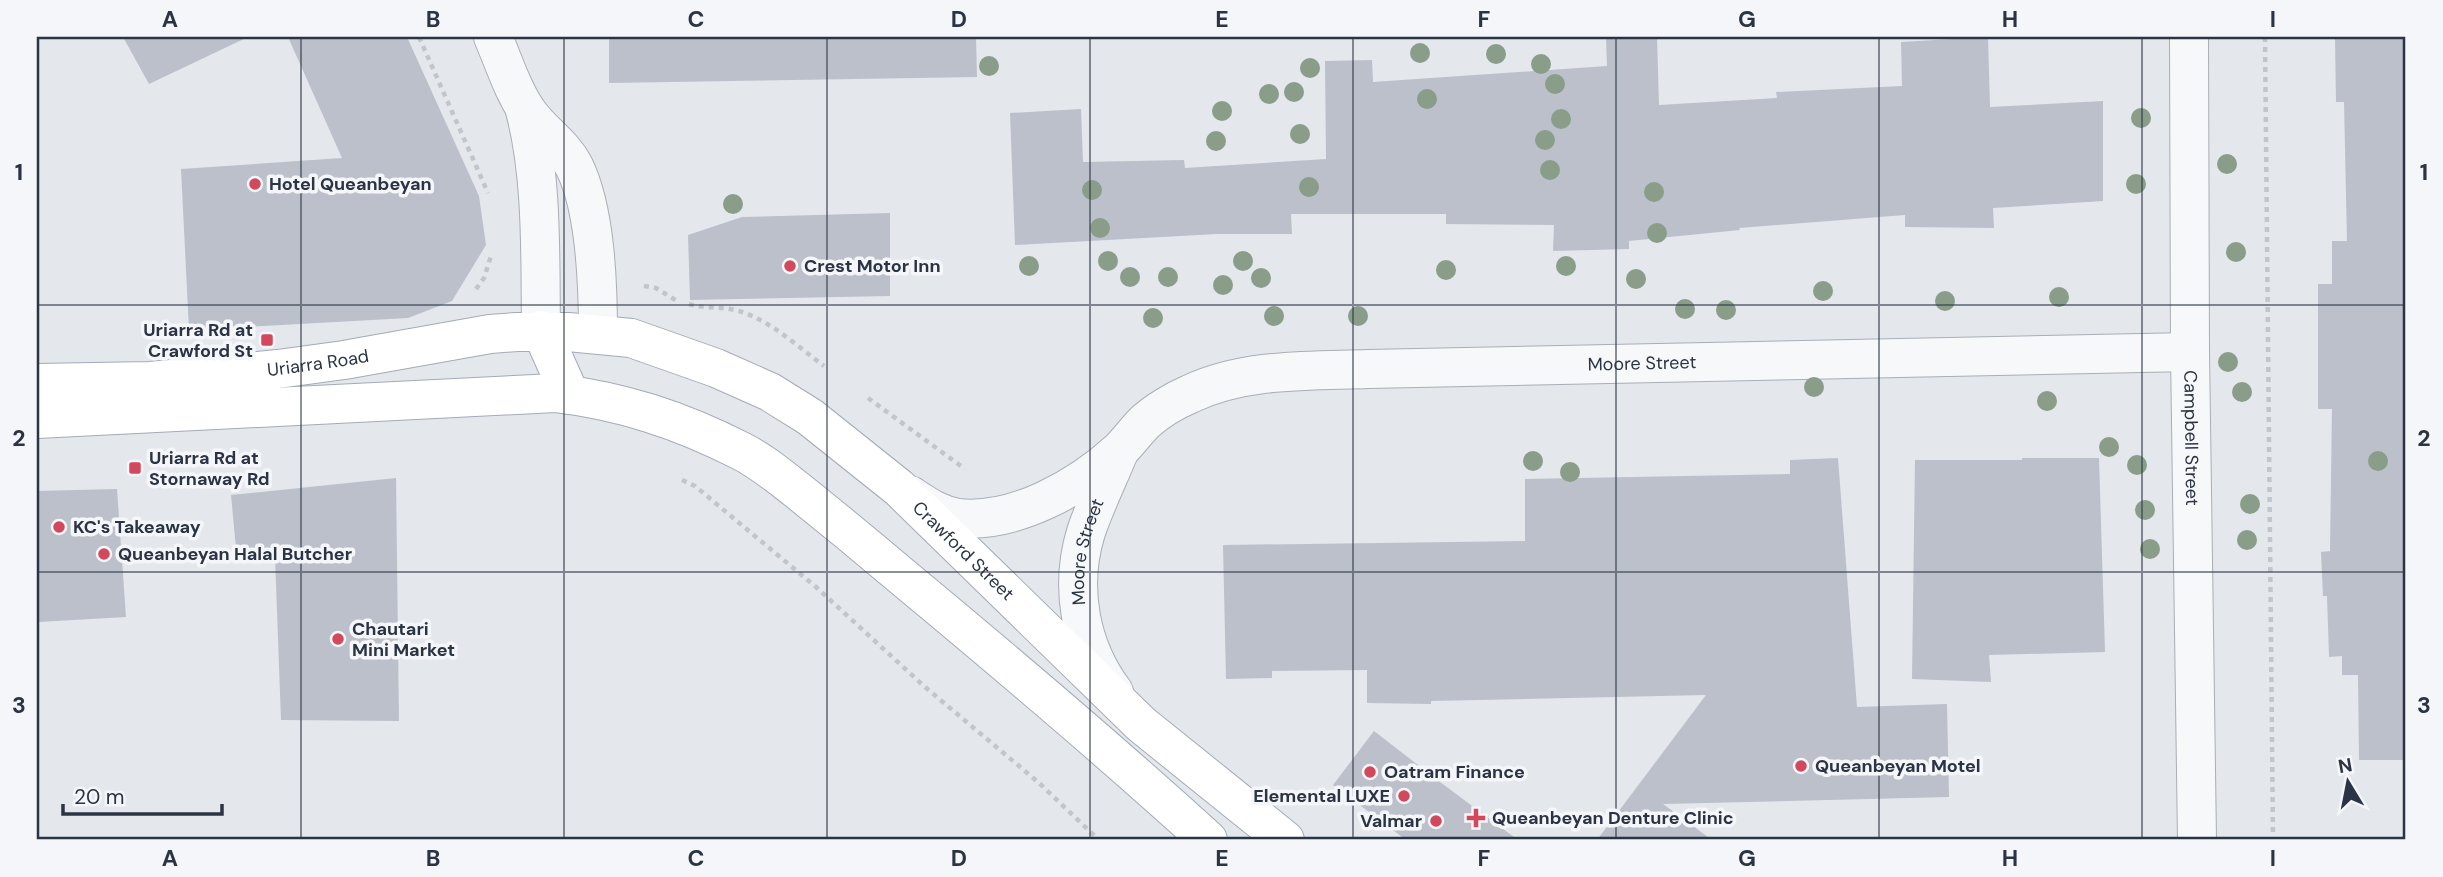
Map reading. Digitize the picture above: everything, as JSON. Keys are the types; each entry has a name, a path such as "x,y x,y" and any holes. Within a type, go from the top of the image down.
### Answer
{"main road":[{"name":"Uriarra Road","path":"37,383 150,381 266,370 344,360 490,334 541,330 598,334"},
{"path":"541,330 570,395"},
{"path":"570,395 598,334"},
{"name":"Crawford Street","path":"598,334 631,338 716,368 770,392 819,423 899,488 1141,724 1285,840"},
{"name":"Uriarra Road","path":"37,419 512,395 570,395"},
{"path":"570,395 626,405 678,423 743,452 765,465 1055,704 1208,840"}],"street":[{"path":"493,37 522,102 532,118 559,145 579,177 592,236 598,294 598,334"},
{"name":"Campbell Street","path":"2189,37 2190,352 2197,840"},
{"path":"522,102 531,138 536,177 541,330"},
{"name":"Moore Street","path":"899,488 933,510 957,518 997,516 1043,502 1120,450 1147,420 1190,394 1237,377 1294,372 2190,352"},
{"name":"Moore Street","path":"1120,450 1086,532 1080,562 1078,600 1087,643 1096,664 1105,680 1141,724"}],"path":[{"path":"419,37 493,202"},
{"path":"2265,37 2273,840"},
{"path":"466,296 484,278 492,251"},
{"path":"673,475 695,486 816,587 925,687 1038,782 1100,840"}],"building":[{"path":"123,37 248,37 149,84"},
{"name":"Hotel Queanbeyan","path":"288,37 407,37 479,196 486,245 452,301 408,318 189,330 181,169 342,158"},
{"path":"609,37 976,37 977,77 609,83"},
{"path":"1606,37 1657,37 1659,105 1777,98 1776,92 1902,86 1901,42 1988,37 1990,107 2103,101 2103,201 1993,208 1994,228 1905,227 1905,215 1739,228 1740,230 1629,241 1629,249 1553,251 1554,225 1446,224 1446,214 1291,214 1292,234 1217,234 1015,245 1010,113 1081,109 1083,162 1184,160 1185,168 1326,159 1325,61 1372,60 1373,82 1607,66"},
{"path":"2335,37 2406,37 2406,760 2359,760 2358,675 2342,675 2342,656 2329,657 2327,596 2323,596 2321,552 2330,551 2332,409 2318,409 2318,284 2332,284 2332,241 2347,241 2344,102 2336,102"},
{"name":"Crest Motor Inn","path":"890,213 890,296 690,300 688,235 742,217"},
{"path":"1838,458 1857,707 1947,704 1949,797 1663,804 1712,840 1597,840 1706,695 1431,701 1431,704 1367,703 1367,670 1272,671 1272,678 1226,679 1223,545 1525,541 1525,479 1790,474 1790,460"},
{"path":"2099,458 2105,652 1989,655 1991,682 1912,679 1915,460"},
{"name":"Chautari Mini Market","path":"396,478 399,721 281,720 275,557 237,559 231,495"},
{"path":"117,489 126,617 39,622 37,491"},
{"path":"1374,731 1518,840 1406,840 1333,785"}],"place":[{"name":"Hotel Queanbeyan","path":"255,184"},
{"name":"Crest Motor Inn","path":"790,266"},
{"name":"Uriarra Rd at Crawford St","path":"267,340"},
{"name":"Uriarra Rd at Stornaway Rd","path":"135,468"},
{"name":"KC's Takeaway","path":"59,527"},
{"name":"Queanbeyan Halal Butcher","path":"104,554"},
{"name":"Chautari Mini Market","path":"338,639"},
{"name":"Queanbeyan Motel","path":"1801,766"},
{"name":"Oatram Finance","path":"1370,772"},
{"name":"Elemental LUXE","path":"1404,796"},
{"name":"Queanbeyan Denture Clinic","path":"1476,818"},
{"name":"Valmar","path":"1436,821"}]}
